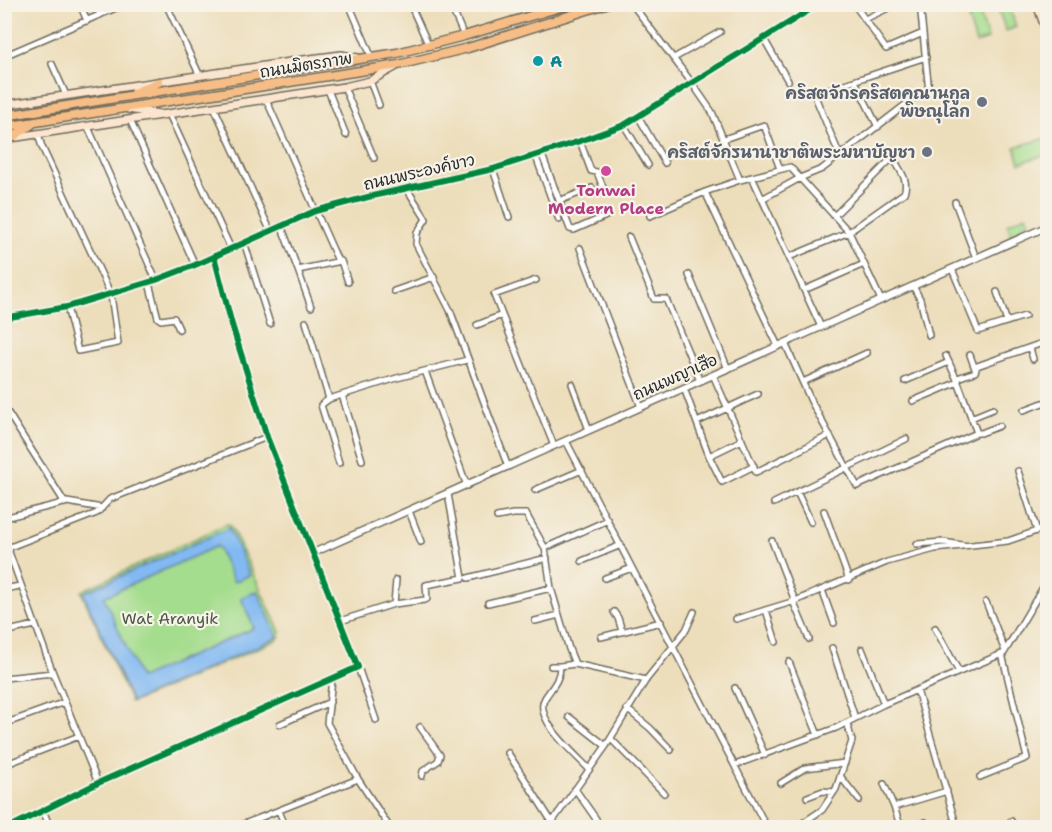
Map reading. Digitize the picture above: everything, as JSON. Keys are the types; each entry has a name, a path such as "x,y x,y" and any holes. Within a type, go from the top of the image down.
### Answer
{"main road":[{"name":"ถนนมิตรภาพ","path":"4,116 368,58 429,46 570,4"},
{"name":"ถนนมิตรภาพ","path":"4,127 398,65 468,48 606,4"},
{"path":"1038,8 1047,36"},
{"path":"5,104 341,55 368,58"},
{"path":"7,139 344,87 370,81 398,65"},
{"path":"123,98 159,82"},
{"path":"5,104 37,111 39,121 7,139"},
{"path":"124,108 166,115"}],"street":[{"path":"80,4 87,21"},
{"path":"95,4 100,15"},
{"path":"4,56 125,4"},
{"path":"166,4 200,76"},
{"path":"349,4 368,58"},
{"path":"410,4 429,46"},
{"path":"450,4 464,36"},
{"path":"633,4 712,112 740,180"},
{"name":"ถนนพระองค์ขาว","path":"4,318 67,307 149,283 315,211 493,169 580,141 624,124 638,116 819,4"},
{"path":"854,4 886,49 923,33"},
{"path":"865,19 897,4"},
{"path":"762,199 800,178 822,170 914,98 929,92 920,4"},
{"path":"1038,8 1047,9"},
{"path":"674,58 720,32"},
{"path":"764,39 788,81"},
{"path":"840,156 814,94 926,57"},
{"path":"52,63 66,95"},
{"path":"370,81 379,105"},
{"path":"855,81 878,127"},
{"path":"344,87 374,158"},
{"path":"328,90 346,135"},
{"path":"266,99 338,261 342,263 348,282"},
{"path":"214,107 270,230"},
{"path":"166,115 231,249"},
{"path":"638,116 665,163"},
{"path":"130,120 195,265"},
{"path":"624,124 648,165"},
{"path":"724,139 764,125 780,170"},
{"path":"88,127 156,280"},
{"path":"38,134 111,295 118,343 78,351 67,307"},
{"path":"580,141 591,171 597,172 604,190"},
{"path":"539,156 572,230 606,216"},
{"path":"539,156 559,220"},
{"path":"789,257 849,232 905,191 905,178 895,161 890,160 834,216"},
{"path":"650,216 705,192 790,167 849,232 881,300"},
{"path":"493,169 509,217"},
{"path":"752,177 821,327"},
{"path":"558,201 592,188"},
{"path":"407,189 426,219 417,233 416,244 450,310 508,467"},
{"path":"705,192 781,345 803,382 857,486 977,433 980,434 999,426"},
{"path":"955,201 976,258"},
{"path":"282,225 312,307"},
{"name":"ถนนพญาเสือ","path":"314,554 1047,226"},
{"path":"629,237 654,299 666,299 700,381"},
{"path":"244,242 270,324"},
{"path":"580,248 641,407"},
{"path":"214,256 232,325 267,437 358,667 376,720"},
{"path":"298,270 338,261"},
{"path":"804,290 864,264"},
{"path":"952,268 977,330 981,331 1025,316"},
{"path":"689,275 728,369"},
{"path":"394,291 434,277"},
{"path":"536,279 494,295 554,446"},
{"path":"149,283 158,318 161,320 174,318 179,329"},
{"path":"913,286 920,300 929,335"},
{"path":"997,292 1007,322"},
{"path":"477,325 502,315"},
{"path":"306,322 329,399"},
{"path":"914,401 975,372 976,366 1047,341"},
{"path":"1030,348 1034,359"},
{"path":"803,382 867,353"},
{"path":"970,355 975,369"},
{"path":"905,381 947,359 977,433"},
{"path":"339,464 321,405 329,399 467,360"},
{"path":"425,371 467,486"},
{"path":"713,375 756,472 830,435"},
{"path":"572,384 590,430"},
{"path":"684,388 722,483 754,466"},
{"path":"697,422 758,394"},
{"path":"342,395 362,460"},
{"path":"1024,410 1047,401"},
{"path":"971,418 993,409"},
{"path":"4,411 8,413 66,503"},
{"path":"98,783 20,586 9,552 10,547 97,513 110,499 267,437"},
{"path":"774,503 906,439"},
{"path":"710,456 742,440"},
{"path":"567,441 767,828"},
{"path":"535,490 582,470"},
{"path":"1018,471 1037,531"},
{"path":"797,492 810,522"},
{"path":"340,621 394,604 426,600 426,585 463,578 448,494"},
{"path":"4,518 66,503 102,508"},
{"path":"409,511 421,542"},
{"path":"825,511 849,580"},
{"path":"497,517 526,514 546,548 551,588 575,664"},
{"path":"546,548 608,520"},
{"path":"736,619 794,601 849,580 887,562 935,549 1008,541 1047,527"},
{"path":"772,541 809,639"},
{"path":"917,544 951,542 964,546"},
{"path":"582,561 621,545"},
{"path":"468,578 547,558"},
{"path":"605,578 633,568"},
{"path":"735,765 847,723 884,704 1004,652 1047,579"},
{"path":"394,604 396,580"},
{"path":"4,589 20,586"},
{"path":"488,603 551,588"},
{"path":"822,590 834,623"},
{"path":"980,777 1027,758 1004,652 986,602"},
{"path":"766,610 776,642"},
{"path":"614,612 622,631"},
{"path":"542,828 552,822 606,746 646,680 687,630 694,612"},
{"path":"535,621 559,615"},
{"path":"601,637 661,622"},
{"path":"4,632 35,625"},
{"path":"935,628 959,672"},
{"path":"832,648 855,718"},
{"path":"862,649 884,704"},
{"path":"789,662 818,735"},
{"path":"551,666 575,664 646,680"},
{"path":"560,666 558,680 543,700 542,712 549,726 589,769"},
{"path":"8,828 98,783 358,667"},
{"path":"4,678 53,673"},
{"path":"332,680 327,723 358,779 390,828"},
{"path":"735,688 765,755"},
{"path":"917,690 957,828"},
{"path":"4,724 65,702"},
{"path":"280,724 330,702"},
{"path":"627,709 650,728 670,750"},
{"path":"569,717 606,746"},
{"path":"795,828 822,810 834,792 852,741 847,723"},
{"path":"420,727 440,755 438,761 423,771 422,776"},
{"path":"4,765 79,736"},
{"path":"610,739 664,793"},
{"path":"507,753 552,822"},
{"path":"781,783 805,768 845,763"},
{"path":"840,776 859,800"},
{"path":"234,828 250,825 358,779"},
{"path":"884,784 901,828"},
{"path":"574,789 596,819"},
{"path":"807,797 823,791 834,792"},
{"path":"894,807 947,791"},
{"path":"43,810 50,828"},
{"path":"279,811 286,828"},
{"path":"1046,811 1047,818"},
{"path":"911,828 925,822"}],"green space":[{"path":"1009,6 1016,27 1006,31 998,9"},
{"path":"980,14 988,39 976,43 968,18"},
{"path":"1047,138 1047,154 1020,163 1015,147"},
{"path":"1026,215 1029,221 1021,226 1023,232 1012,237 1007,224"},
{"name":"Wat Aranyik","path":"227,524 231,526 280,636 277,640 131,703 81,591"}],"water":[{"path":"229,528 250,575 234,582 217,546 104,597 140,678 254,628 241,598 257,591 278,637 132,702 83,593"}],"cycle path":[{"path":"4,318 67,307 156,280 315,211 493,169 624,125 819,4"},
{"path":"8,828 98,783 358,667 267,437 232,325 214,256"}],"place":[{"name":"A","path":"538,61"},
{"name":"คริสตจักรคริสตคุณานุกูล พิษณุโลก","path":"982,102"},
{"name":"คริสต์จักรนานาชาติพระมหาบัญชา","path":"927,152"},
{"name":"Tonwai Modern Place","path":"606,171"}]}
